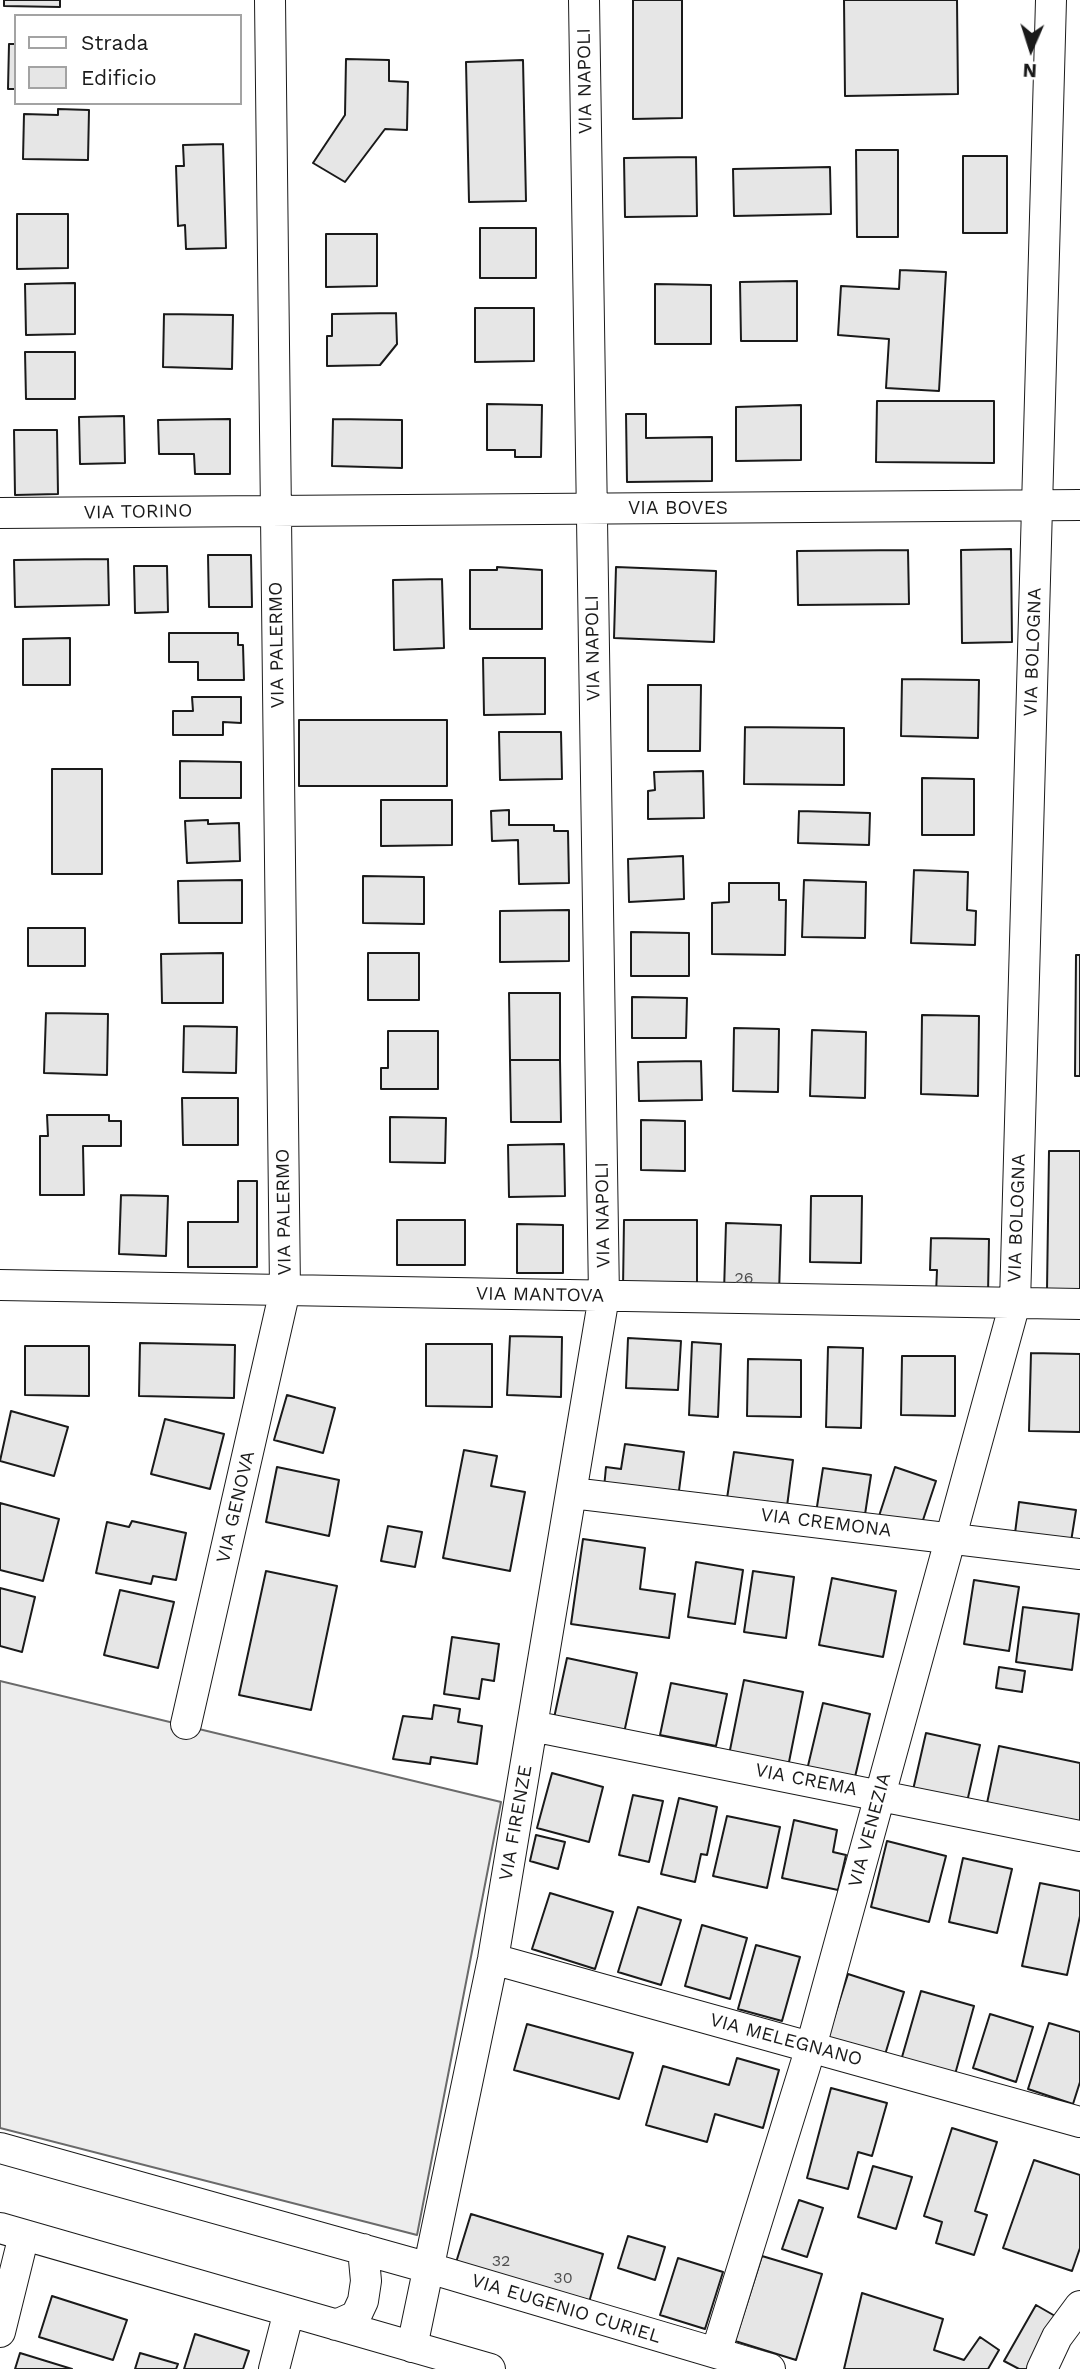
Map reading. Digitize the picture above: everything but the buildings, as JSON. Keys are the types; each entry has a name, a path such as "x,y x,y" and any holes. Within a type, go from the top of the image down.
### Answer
{"street":[{"name":"VIA PALERMO","path":"270,0 285,1290"},
{"name":"VIA NAPOLI","path":"584,0 604,1296"},
{"name":"VIA BOLOGNA","path":"1015,1303 1051,0"},
{"name":"VIA BOVES","path":"276,510 1080,505"},
{"name":"VIA TORINO","path":"0,513 276,510"},
{"name":"VIA MANTOVA","path":"0,1285 1080,1304"},
{"name":"VIA GENOVA","path":"186,1724 285,1290"},
{"name":"VIA FIRENZE","path":"412,2347 493,1959 604,1296"},
{"name":"VIA VENEZIA","path":"716,2354 811,2047 1015,1303"},
{"name":"VIA CREMONA","path":"572,1493 1080,1554"},
{"name":"VIA CREMA","path":"532,1726 1080,1836"},
{"name":"VIA MELEGNANO","path":"493,1959 1080,2122"},
{"name":"VIA EUGENIO CURIEL","path":"0,2148 363,2249 770,2369"},
{"path":"0,2332 12,2231 481,2368"},
{"path":"336,2325 356,2316 363,2301 366,2281 363,2249"},
{"path":"1042,2369 1057,2337 1080,2306"},
{"path":"274,2369 289,2311"}],"shaded area":[{"path":"0,1681 501,1802 417,2235 0,2128"}]}
